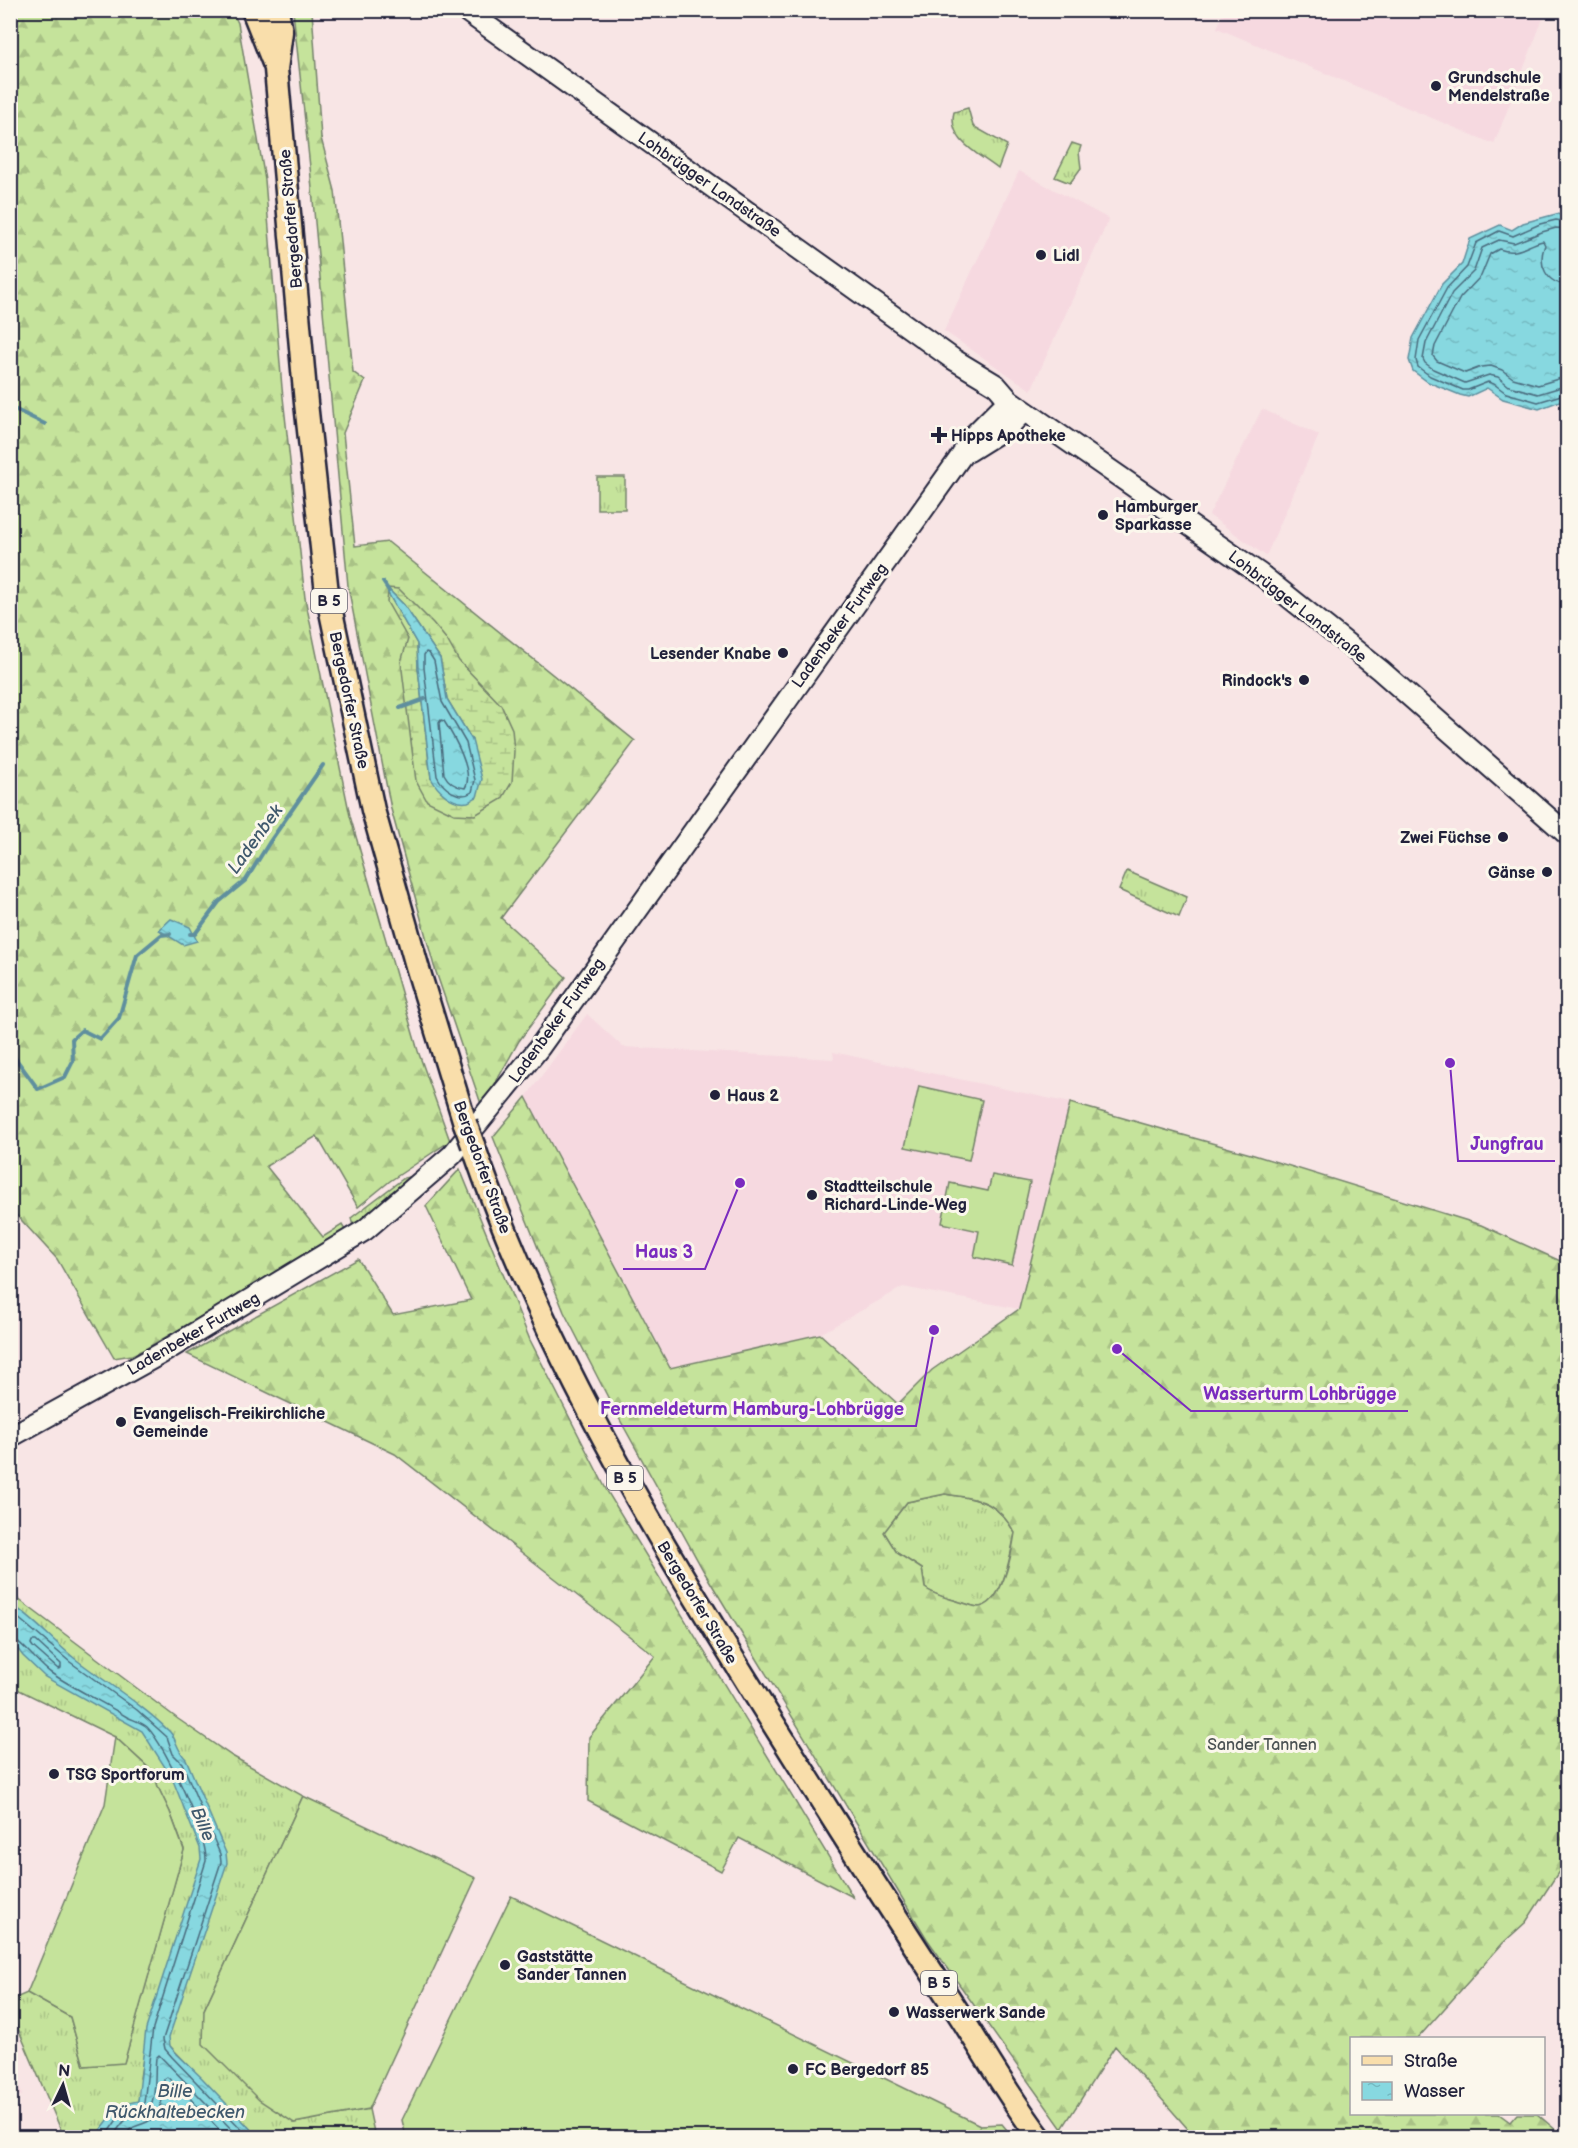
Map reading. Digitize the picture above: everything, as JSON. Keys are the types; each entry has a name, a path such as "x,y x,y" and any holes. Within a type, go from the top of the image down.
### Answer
{"main road":[{"name":"Bergedorfer Straße","path":"253,10 276,69"},
{"name":"Bergedorfer Straße","path":"277,10 281,32 276,69 306,403 327,593 373,810 417,966 509,1238 549,1328 614,1457 686,1584 864,1867 1029,2123 1041,2138"}],"street":[{"name":"Lohbrügger Landstraße","path":"465,10 953,359 987,390 1017,405 1260,574 1380,670 1568,835"},
{"name":"Ladenbeker Furtweg","path":"10,1437 162,1353 365,1230 452,1155 539,1048 962,455 1009,426 1017,405"}],"shaded area":[{"name":"Grundschule Mendelstraße","path":"1224,10 1546,11 1494,144 1217,28"},
{"path":"1019,171 1109,219 1031,390 944,331"},
{"path":"1262,409 1319,435 1266,556 1209,515"},
{"name":"Stadtteilschule Richard-Linde-Weg","path":"587,1014 623,1047 834,1059 833,1052 1070,1103 1019,1309 903,1287 820,1334 669,1368 526,1097"},
{"path":"10,2051 14,2063 22,2096 11,2091"}],"green space":[{"path":"11,11 232,11 238,23 265,180 282,388 305,598 350,816 418,1051 450,1141 390,1181 358,1207 317,1136 266,1166 323,1237 342,1225 345,1230 147,1348 132,1355 114,1358 57,1259 11,1209"},
{"path":"293,11 312,11 321,138 335,191 353,372 365,381 343,433 355,546 388,542 635,741 501,918 566,977 519,1041 482,1107 434,966 391,809 348,586 310,167","holes":["417,644 448,695 468,734 476,753 481,788 431,778"]},
{"path":"968,108 973,126 1007,145 998,169 966,145 955,131 954,112"},
{"path":"1072,143 1081,146 1079,152 1081,168 1070,183 1055,177"},
{"path":"597,477 625,477 625,509 597,509"},
{"path":"387,588 399,589 433,623 447,640 459,661 501,705 512,729 514,751 512,782 502,799 475,815 454,814 427,801 416,781 401,662 408,639 387,602 388,593 417,644 431,778 472,740 447,699 440,658 404,605"},
{"path":"1127,871 1187,897 1179,917 1119,890"},
{"path":"919,1086 982,1100 969,1160 905,1147"},
{"name":"Sander Tannen","path":"526,1097 670,1368 820,1334 898,1404 932,1370 1019,1309 1070,1103 1254,1155 1481,1225 1567,1264 1567,1859 1526,1922 1503,1943 1419,2037 1350,2037 1350,2115 1500,2115 1510,2122 1516,2115 1538,2115 1564,2137 1195,2137 1115,2046 1062,2129 927,1939 703,1570 614,1409 564,1312 493,1137","holes":["945,1494 978,1500 1001,1513 1015,1533 1009,1564 1000,1588 987,1604 979,1607 933,1593 925,1588 922,1569 897,1553 884,1532 907,1502"]},
{"path":"460,1169 530,1340 607,1491 853,1897 739,1838 721,1871 588,1801 589,1737 655,1656 395,1454 187,1354 358,1259 393,1315 471,1300 426,1206"},
{"path":"992,1175 1030,1182 1012,1265 974,1257 979,1231 942,1223 950,1183 988,1191"},
{"path":"414,1176 353,1226 351,1218 404,1178"},
{"path":"945,1494 986,1503 1001,1514 1015,1533 1000,1588 987,1604 979,1607 933,1593 925,1588 922,1569 897,1553 884,1532 907,1502"},
{"path":"10,1593 178,1719 232,1756 303,1796 204,2010 294,2123 369,2109 375,2137 258,2137 170,2046 147,2033 138,2101 98,2133 99,2137 64,2137 11,2012 11,2000 27,1993 70,2017 84,2066 124,2062 184,1849 154,1773 115,1737 19,1690 11,1678"},
{"path":"115,1737 154,1773 184,1850 124,2063 84,2066 70,2017 27,1993 105,1804"},
{"path":"303,1796 476,1878 369,2109 294,2123 259,2100 203,2044 204,2010"},
{"path":"511,1896 980,2125 976,2137 406,2137 402,2120"},
{"path":"1002,2124 1013,2137 976,2138 980,2125"}],"water":[{"path":"1556,214 1568,216 1567,254 1564,256 1568,265 1568,396 1539,409 1503,399 1487,388 1468,397 1460,395 1428,382 1413,371 1409,360 1413,338 1442,284 1462,264 1470,239 1500,225 1512,230 1523,223"},
{"path":"387,588 404,605 440,658 447,699 472,740 482,779 477,797 468,802 456,801 446,796 431,778 417,644"},
{"path":"171,919 190,927 197,941 183,945 159,930"},
{"path":"11,1604 74,1658 159,1722 170,1732 186,1759 226,1853 227,1863 169,2037 170,2046 258,2137 99,2137 98,2133 120,2105 138,2101 146,2029 201,1859 200,1848 172,1778 142,1731 45,1677 23,1656 11,1640"}],"waterway":[{"path":"10,407 45,424"},
{"name":"Ladenbek","path":"383,582 389,591"},
{"name":"Ladenbek","path":"400,708 425,699"},
{"name":"Ladenbek","path":"190,934 195,934 219,902 246,880 323,765"},
{"name":"Ladenbek","path":"10,1051 38,1089 65,1077 73,1061 72,1039 82,1030 100,1039 119,1018 137,955 161,935 170,934"}],"place":[{"name":"Grundschule Mendelstraße","path":"1436,86"},
{"name":"Lidl","path":"1041,255"},
{"name":"Hipps Apotheke","path":"939,435"},
{"name":"Hamburger Sparkasse","path":"1103,515"},
{"name":"Lesender Knabe","path":"783,653"},
{"name":"Rindock's","path":"1304,680"},
{"name":"Zwei Füchse","path":"1503,837"},
{"name":"Gänse","path":"1547,872"},
{"name":"Jungfrau","path":"1450,1063"},
{"name":"Haus 2","path":"715,1095"},
{"name":"Haus 3","path":"740,1183"},
{"name":"Stadtteilschule Richard-Linde-Weg","path":"812,1195"},
{"name":"Fernmeldeturm Hamburg-Lohbrügge","path":"934,1330"},
{"name":"Wasserturm Lohbrügge","path":"1117,1349"},
{"name":"Evangelisch-Freikirchliche Gemeinde","path":"121,1422"},
{"name":"TSG Sportforum","path":"54,1774"},
{"name":"Gaststätte Sander Tannen","path":"505,1965"},
{"name":"Wasserwerk Sande","path":"894,2012"},
{"name":"FC Bergedorf 85","path":"793,2069"}],"water label":[{"name":"Bille","path":"203,1824"},
{"name":"Bille Rückhaltebecken","path":"175,2101"}]}
